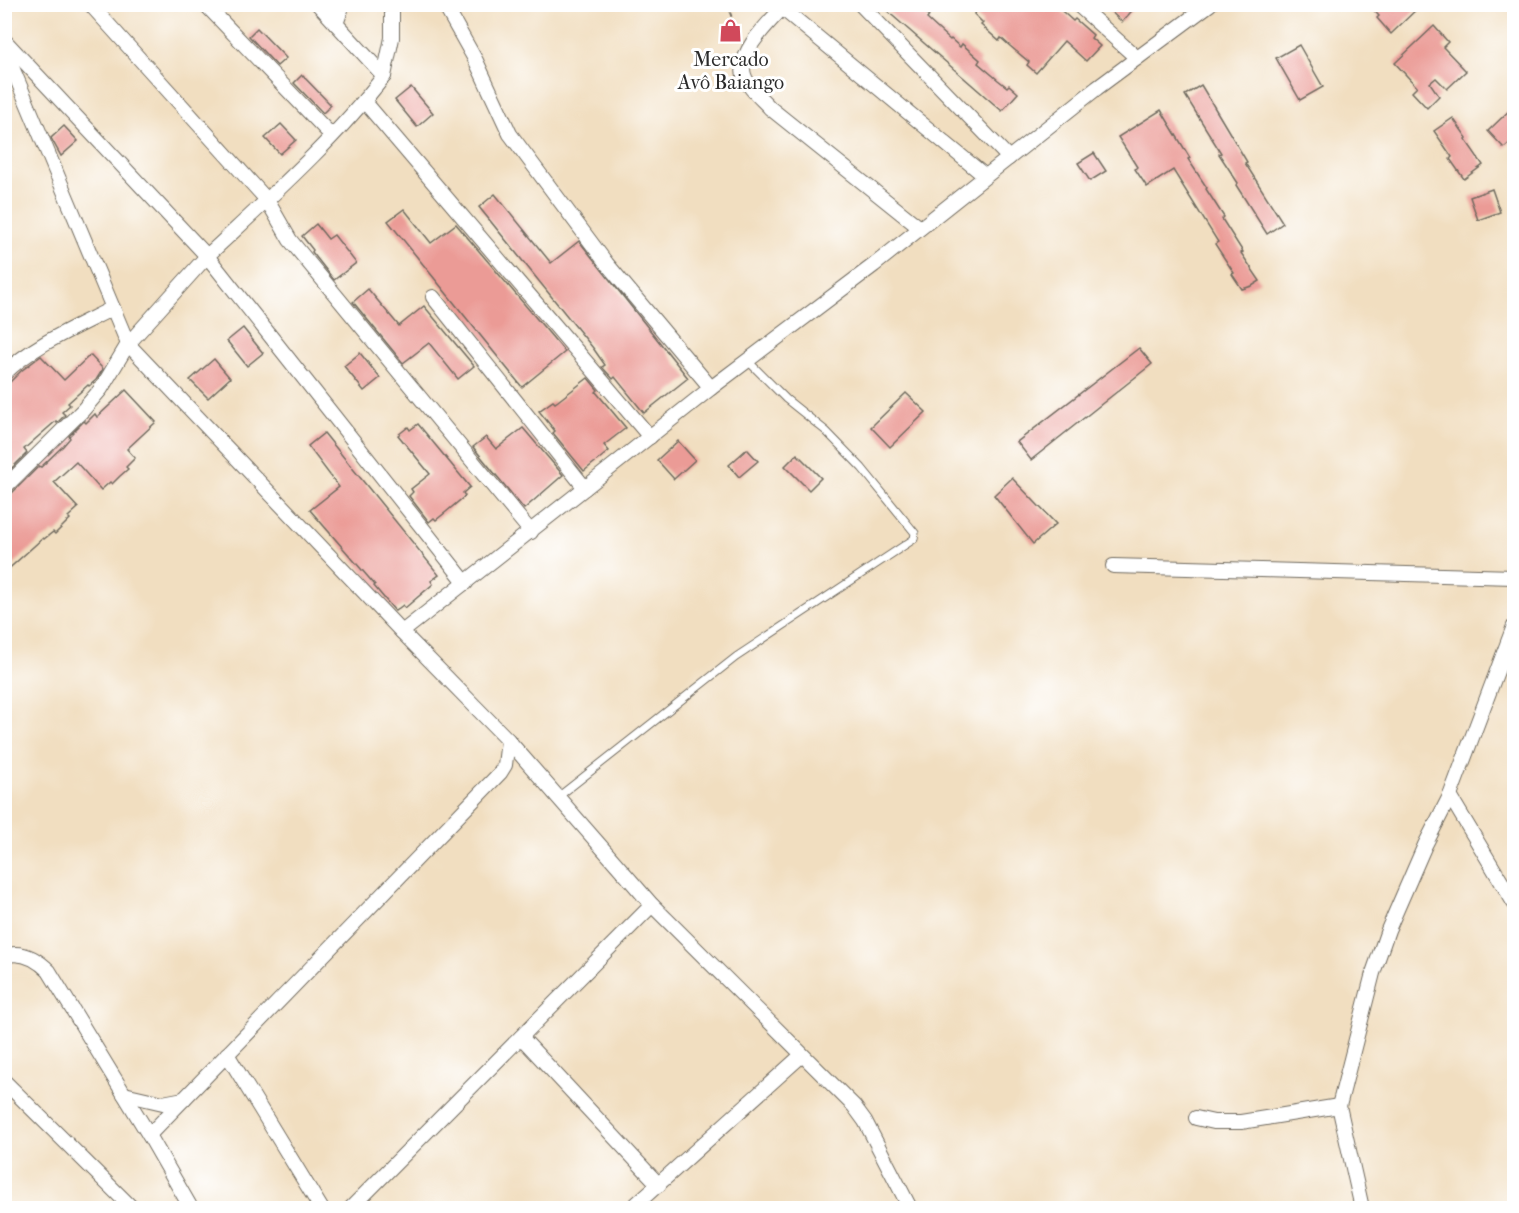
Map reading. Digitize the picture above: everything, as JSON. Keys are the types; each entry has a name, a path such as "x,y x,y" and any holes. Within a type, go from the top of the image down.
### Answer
{"street":[{"path":"90,4 267,200 290,240 531,532"},
{"path":"205,4 331,135"},
{"path":"318,4 384,76"},
{"path":"336,24 343,4"},
{"path":"4,488 95,396 128,344 207,256 267,200 364,101 384,76 392,38 392,4"},
{"path":"444,4 476,61 510,134 608,264 711,388"},
{"path":"860,4 1009,158"},
{"path":"1077,4 1137,58"},
{"path":"402,632 711,388 1210,4"},
{"path":"920,228 770,108 744,75 745,55 784,6 985,176"},
{"path":"4,41 207,256 466,583"},
{"path":"4,48 128,344 508,740 652,905 854,1106 865,1121 910,1209"},
{"path":"364,101 650,437"},
{"path":"433,297 585,488"},
{"path":"4,374 35,351 113,308"},
{"path":"1113,566 1515,577"},
{"path":"1362,1209 1339,1106 1373,973 1388,930 1425,844 1450,796 1515,626"},
{"path":"149,1135 500,773 505,765 508,740"},
{"path":"1450,796 1515,903"},
{"path":"351,1209 652,905"},
{"path":"4,956 25,955 39,961 50,971 191,1209"},
{"path":"521,1037 659,1185"},
{"path":"227,1054 321,1209"},
{"path":"632,1209 802,1055"},
{"path":"4,1081 132,1209"},
{"path":"124,1094 163,1103 184,1099"},
{"path":"1196,1118 1214,1122 1241,1122 1339,1106"}],"lane":[{"path":"558,797 736,657 914,539 915,533 862,468 826,431 786,399 748,361"}],"path":[{"path":"727,4 745,55"}],"building":[{"path":"891,4 916,4 929,16 927,19 950,40 960,47 962,44 980,60 978,63 1018,93 1002,111 886,10"},
{"path":"983,4 1054,4 1093,35 1091,38 1100,46 1086,61 1064,41 1036,73 1027,65 1029,62 1001,38 999,41 981,25 983,23 974,14"},
{"path":"1103,4 1138,4 1122,22"},
{"path":"1368,4 1422,4 1391,34"},
{"path":"1434,26 1448,42 1443,47 1466,71 1447,89 1436,78 1430,83 1439,96 1427,108 1412,92 1417,87 1395,63"},
{"path":"257,28 286,58 277,66 249,36"},
{"path":"1299,45 1323,87 1300,100 1276,58"},
{"path":"302,75 331,105 323,113 294,83"},
{"path":"1201,85 1247,162 1245,163 1283,223 1267,234 1236,185 1238,183 1219,154 1221,153 1185,95"},
{"path":"411,87 433,113 417,127 395,100"},
{"path":"1515,105 1515,138 1504,148 1488,131"},
{"path":"1161,110 1224,217 1222,219 1243,252 1241,253 1260,281 1252,286 1242,289 1215,244 1218,242 1173,170 1147,187 1118,137"},
{"path":"1453,118 1483,165 1464,179 1434,131"},
{"path":"281,124 296,140 280,154 265,138"},
{"path":"64,126 78,141 61,156 51,138"},
{"path":"1094,153 1106,171 1090,181 1078,163"},
{"path":"1492,189 1500,212 1478,220 1470,197"},
{"path":"495,194 551,263 579,241 688,378 644,413 615,377 613,379 602,367 605,365 593,348 479,207"},
{"path":"404,209 431,243 456,224 565,352 522,387 388,221"},
{"path":"316,224 328,239 334,235 356,263 334,280 302,236"},
{"path":"368,289 399,326 424,306 474,366 458,379 429,343 403,363 353,302"},
{"path":"243,328 263,353 247,366 227,341"},
{"path":"1139,348 1152,364 1031,460 1017,442"},
{"path":"360,353 380,378 364,391 344,366"},
{"path":"90,355 103,369 96,380 68,403 70,405 62,412 65,415 57,423 56,421 24,449 27,453 12,468 4,460 4,388 41,356 64,380"},
{"path":"214,359 230,378 208,398 190,380"},
{"path":"588,378 598,390 596,392 626,428 604,445 609,451 584,471 553,433 555,431 539,411 553,401 555,403 558,401"},
{"path":"126,390 156,422 127,449 135,458 126,467 128,469 112,484 110,482 101,490 76,462 54,482 78,508 55,534 53,532 43,538 4,573 4,501 63,446 70,438 69,436 84,421 86,423 95,414 97,417"},
{"path":"906,393 926,412 890,447 871,427"},
{"path":"418,424 470,487 463,493 465,496 436,520 434,518 429,522 409,496 413,492 411,489 430,474 398,435 408,427 410,430"},
{"path":"523,428 563,475 524,509 473,447 486,437 496,449"},
{"path":"324,433 439,575 431,581 433,584 405,608 403,605 395,611 310,510 339,487 308,446"},
{"path":"678,441 695,460 674,479 657,460"},
{"path":"747,449 758,461 739,477 729,465"},
{"path":"797,454 821,478 809,490 785,466"},
{"path":"1012,478 1056,524 1033,544 994,495"}],"place":[{"name":"Mercado Avô Baiango","path":"731,31"}]}
